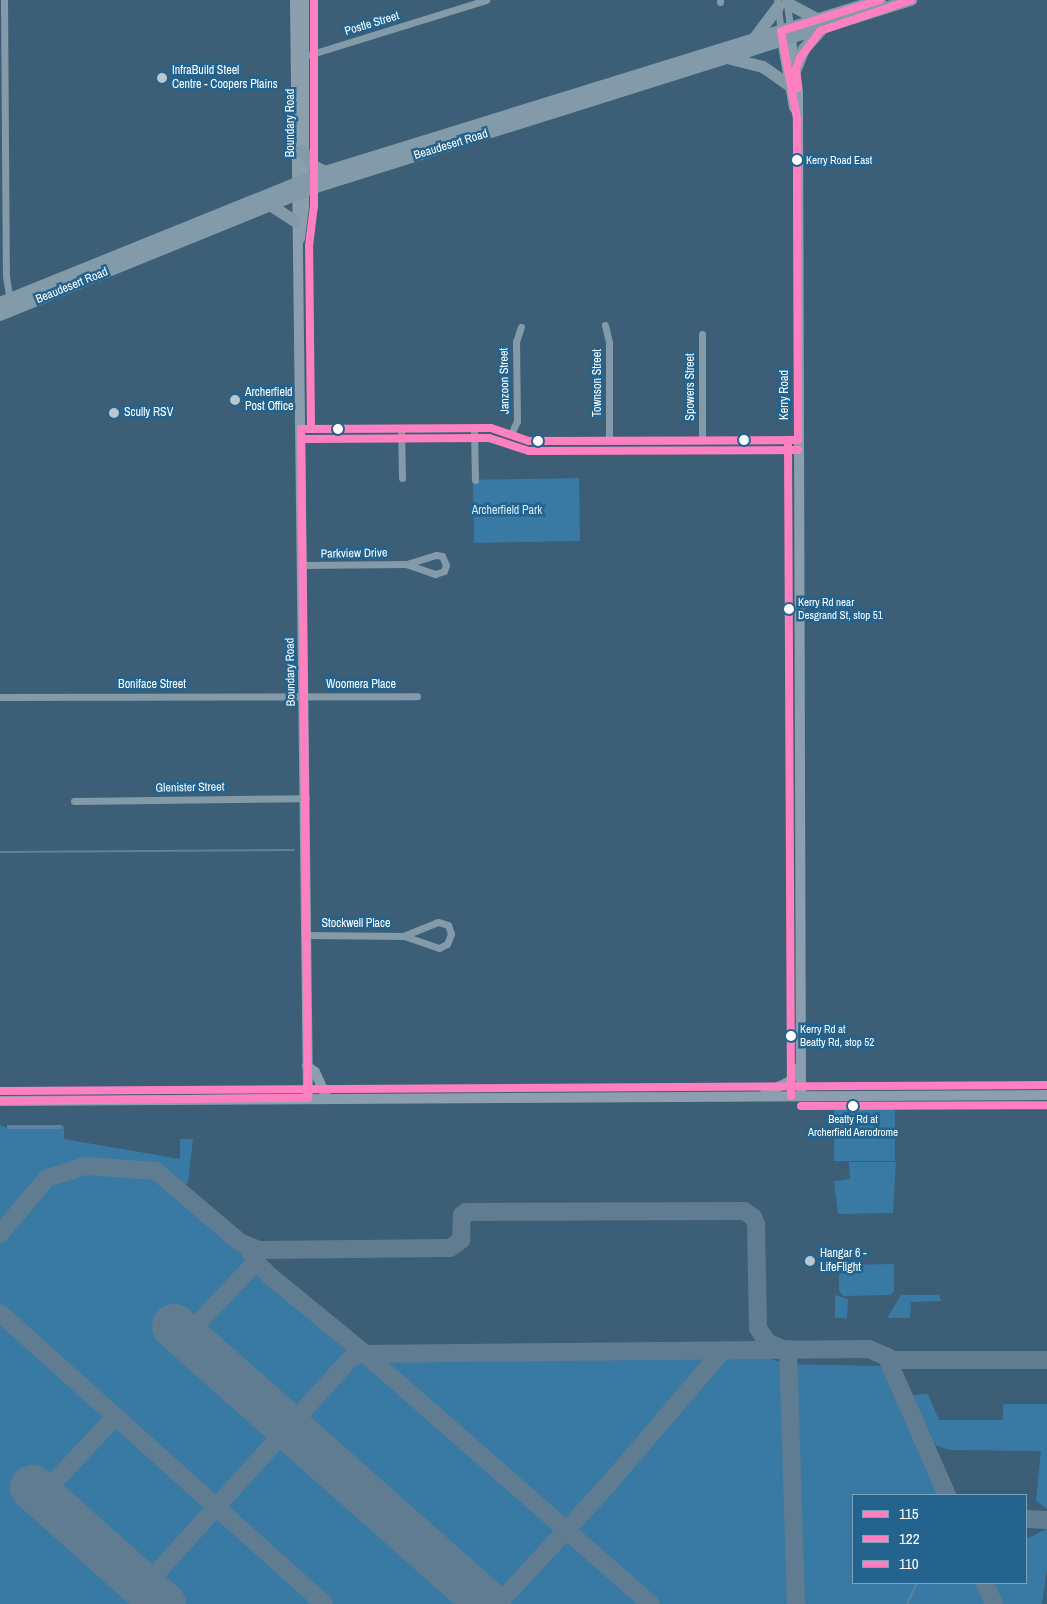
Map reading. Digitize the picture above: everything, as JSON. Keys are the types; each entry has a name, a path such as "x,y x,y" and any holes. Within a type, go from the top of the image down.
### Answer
{"highway":[{"name":"Beaudesert Road","path":"819,25 880,0"},
{"name":"Beaudesert Road","path":"5,307 299,188 730,59 786,35 911,0"},
{"path":"754,39 782,2 819,25 804,49 796,69"},
{"name":"Beaudesert Road","path":"5,307 270,205 325,172 754,39 786,35"},
{"path":"730,59 763,67 788,85"},
{"path":"304,150 312,165 325,172"},
{"path":"270,205 295,220"}],"main road":[{"name":"Boundary Road","path":"295,0 304,150 295,220 299,245"},
{"name":"Boundary Road","path":"304,0 298,58 308,1098"},
{"name":"Kerry Road","path":"786,35 796,69 801,1096"},
{"name":"Kerry Road","path":"786,35 788,85 796,114"},
{"path":"308,1066 315,1072 327,1098"},
{"path":"740,1096 769,1093 789,1082 800,1066"},
{"path":"0,1101 1047,1095"}],"street":[{"path":"4,0 5,307"},
{"name":"Postle Street","path":"298,58 486,0"},
{"name":"Kerry Road","path":"782,2 786,35"},
{"name":"Townson Street","path":"606,325 609,343 609,440"},
{"name":"Janzoon Street","path":"511,434 517,421 516,342 521,327"},
{"name":"Spowers Street","path":"702,334 702,440"},
{"path":"474,428 475,480"},
{"path":"301,429 497,428 529,441 798,440"},
{"path":"401,429 402,478"},
{"name":"Parkview Drive","path":"302,565 406,564 436,555 442,556 446,565 444,571 435,574 406,564"},
{"name":"Woomera Place","path":"304,695 417,696"},
{"name":"Boniface Street","path":"0,697 304,695"},
{"name":"Glenister Street","path":"74,801 306,798"},
{"name":"Stockwell Place","path":"307,935 404,936 439,948 447,944 451,934 448,926 438,922 404,936"}],"green space":[{"name":"Archerfield Park","path":"579,478 580,541 474,543 473,480"},
{"path":"834,1107 895,1107 895,1161 834,1161"},
{"path":"0,1125 9,1129 60,1129 64,1125 64,1139 180,1159 180,1139 193,1139 188,1183 182,1186 167,1176 166,1184 360,1356 766,1356 783,1364 882,1366 886,1369 940,1494 852,1494 852,1584 977,1584 986,1604 0,1604"},
{"path":"849,1162 896,1162 893,1213 838,1214 834,1181 850,1179"},
{"path":"894,1264 894,1291 890,1295 843,1296 839,1290 839,1265"},
{"path":"835,1295 848,1299 847,1318 835,1318"},
{"path":"901,1295 939,1295 941,1301 911,1302 910,1318 887,1318"},
{"path":"928,1394 939,1420 1003,1420 1003,1404 1047,1404 1047,1509 1036,1501 1041,1451 951,1450 937,1446 931,1440 911,1395"},
{"path":"1047,1529 1047,1568 1042,1604 1001,1604 992,1584 1027,1584 1027,1539"}],"shaded area":[{"path":"7,1125 62,1125 62,1129 7,1129"}],"waterway":[{"path":"0,852 294,850"},
{"path":"907,1604 917,1584"}],"taxiway":[{"path":"0,1234 47,1178 86,1166 156,1171 241,1243 259,1250 450,1248 461,1240 462,1215 466,1212 744,1211 753,1217 756,1224 758,1328 767,1342 782,1349"},
{"path":"248,1248 256,1262 270,1276 364,1353 651,1604"},
{"path":"186,1336 256,1262"},
{"path":"0,1313 324,1604"},
{"path":"788,1349 796,1604"},
{"path":"144,1587 350,1359 360,1354 869,1349 894,1360 1047,1360"},
{"path":"498,1604 606,1487 723,1350"},
{"path":"886,1356 947,1494"},
{"path":"41,1496 115,1417"},
{"path":"1027,1519 1047,1520"},
{"path":"985,1584 994,1604"}],"runway":[{"path":"174,1326 488,1604"},
{"path":"32,1487 163,1604"}],"transit line":[{"name":"122","path":"311,429 309,246 314,207 314,0"},
{"name":"115","path":"798,440 797,119 781,31 880,0"},
{"name":"115","path":"798,88 796,69 800,58 820,31 911,0"},
{"name":"115","path":"301,429 491,428 529,441 798,440"},
{"name":"115","path":"301,429 308,1098"},
{"name":"122","path":"301,439 489,438 529,451 798,450"},
{"name":"122","path":"788,440 791,1096"},
{"name":"110","path":"0,1091 1047,1085"},
{"name":"115","path":"0,1101 308,1098"},
{"name":"122","path":"801,1106 1047,1105"}],"place":[{"name":"InfraBuild Steel Centre - Coopers Plains","path":"162,78"},
{"name":"Kerry Road East","path":"797,160"},
{"name":"Archerfield Post Office","path":"235,400"},
{"name":"Scully RSV","path":"114,413"},
{"name":"Kerry Rd near Desgrand St, stop 51","path":"789,609"},
{"name":"Kerry Rd at Beatty Rd, stop 52","path":"791,1036"},
{"name":"Beatty Rd at Archerfield Aerodrome","path":"853,1106"},
{"name":"Hangar 6 - LifeFlight","path":"810,1261"}]}
